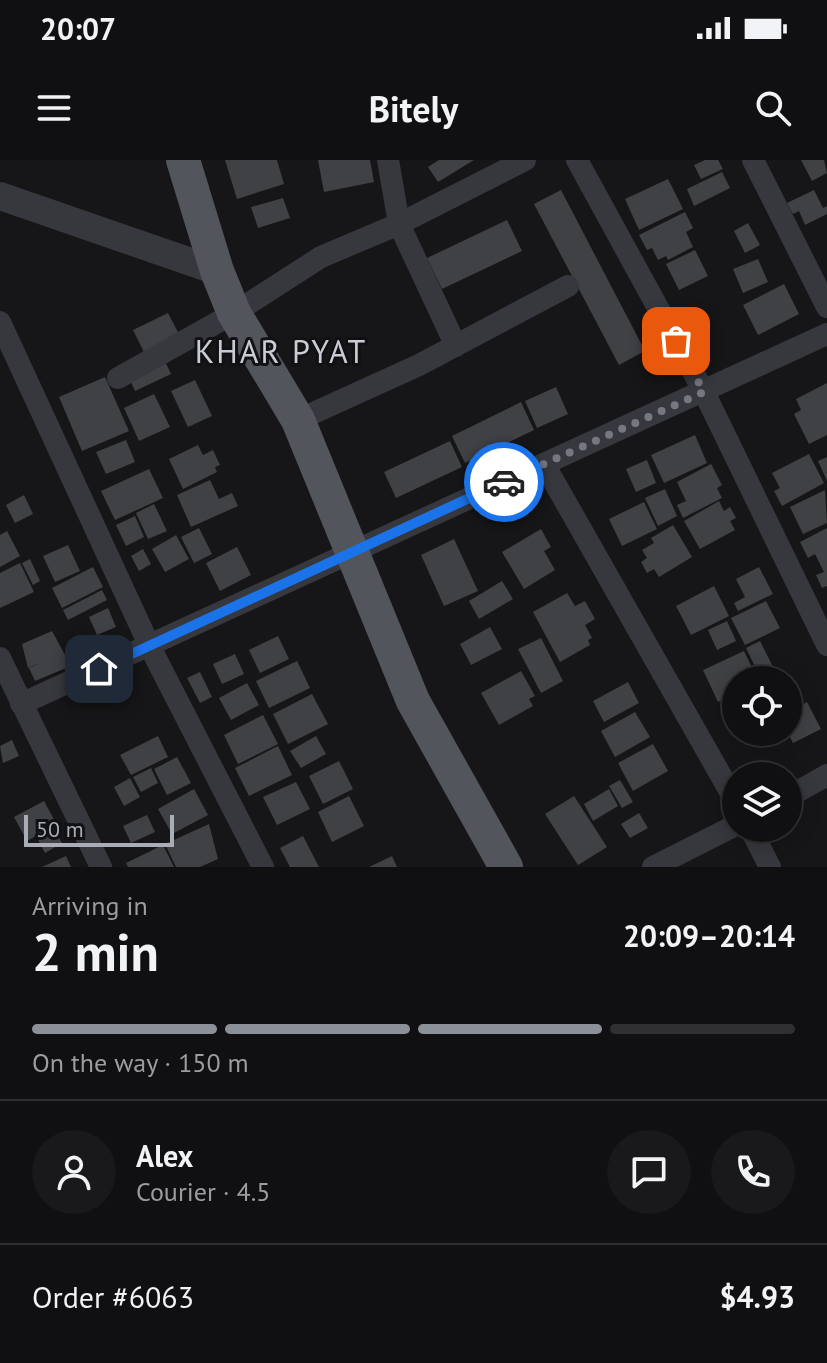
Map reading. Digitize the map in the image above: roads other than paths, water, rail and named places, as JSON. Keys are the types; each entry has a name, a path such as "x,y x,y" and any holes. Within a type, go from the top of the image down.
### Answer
{"main road":[{"path":"183,160 217,271 234,313 298,420 413,701 506,867"}],"street":[{"path":"388,160 399,224 456,346"},
{"path":"118,378 234,313 321,257 399,224 525,160"},
{"path":"577,160 704,392 827,645"},
{"path":"753,160 827,307"},
{"path":"0,196 217,271"},
{"path":"298,420 456,346 568,286"},
{"path":"0,322 150,647 263,867"},
{"path":"21,704 827,334"},
{"path":"544,464 722,777"},
{"path":"0,658 101,867"},
{"path":"802,789 827,775"},
{"path":"653,867 722,832"},
{"path":"757,842 770,867"}],"district":[{"name":"KHAR PYAT","path":"281,351"}]}
